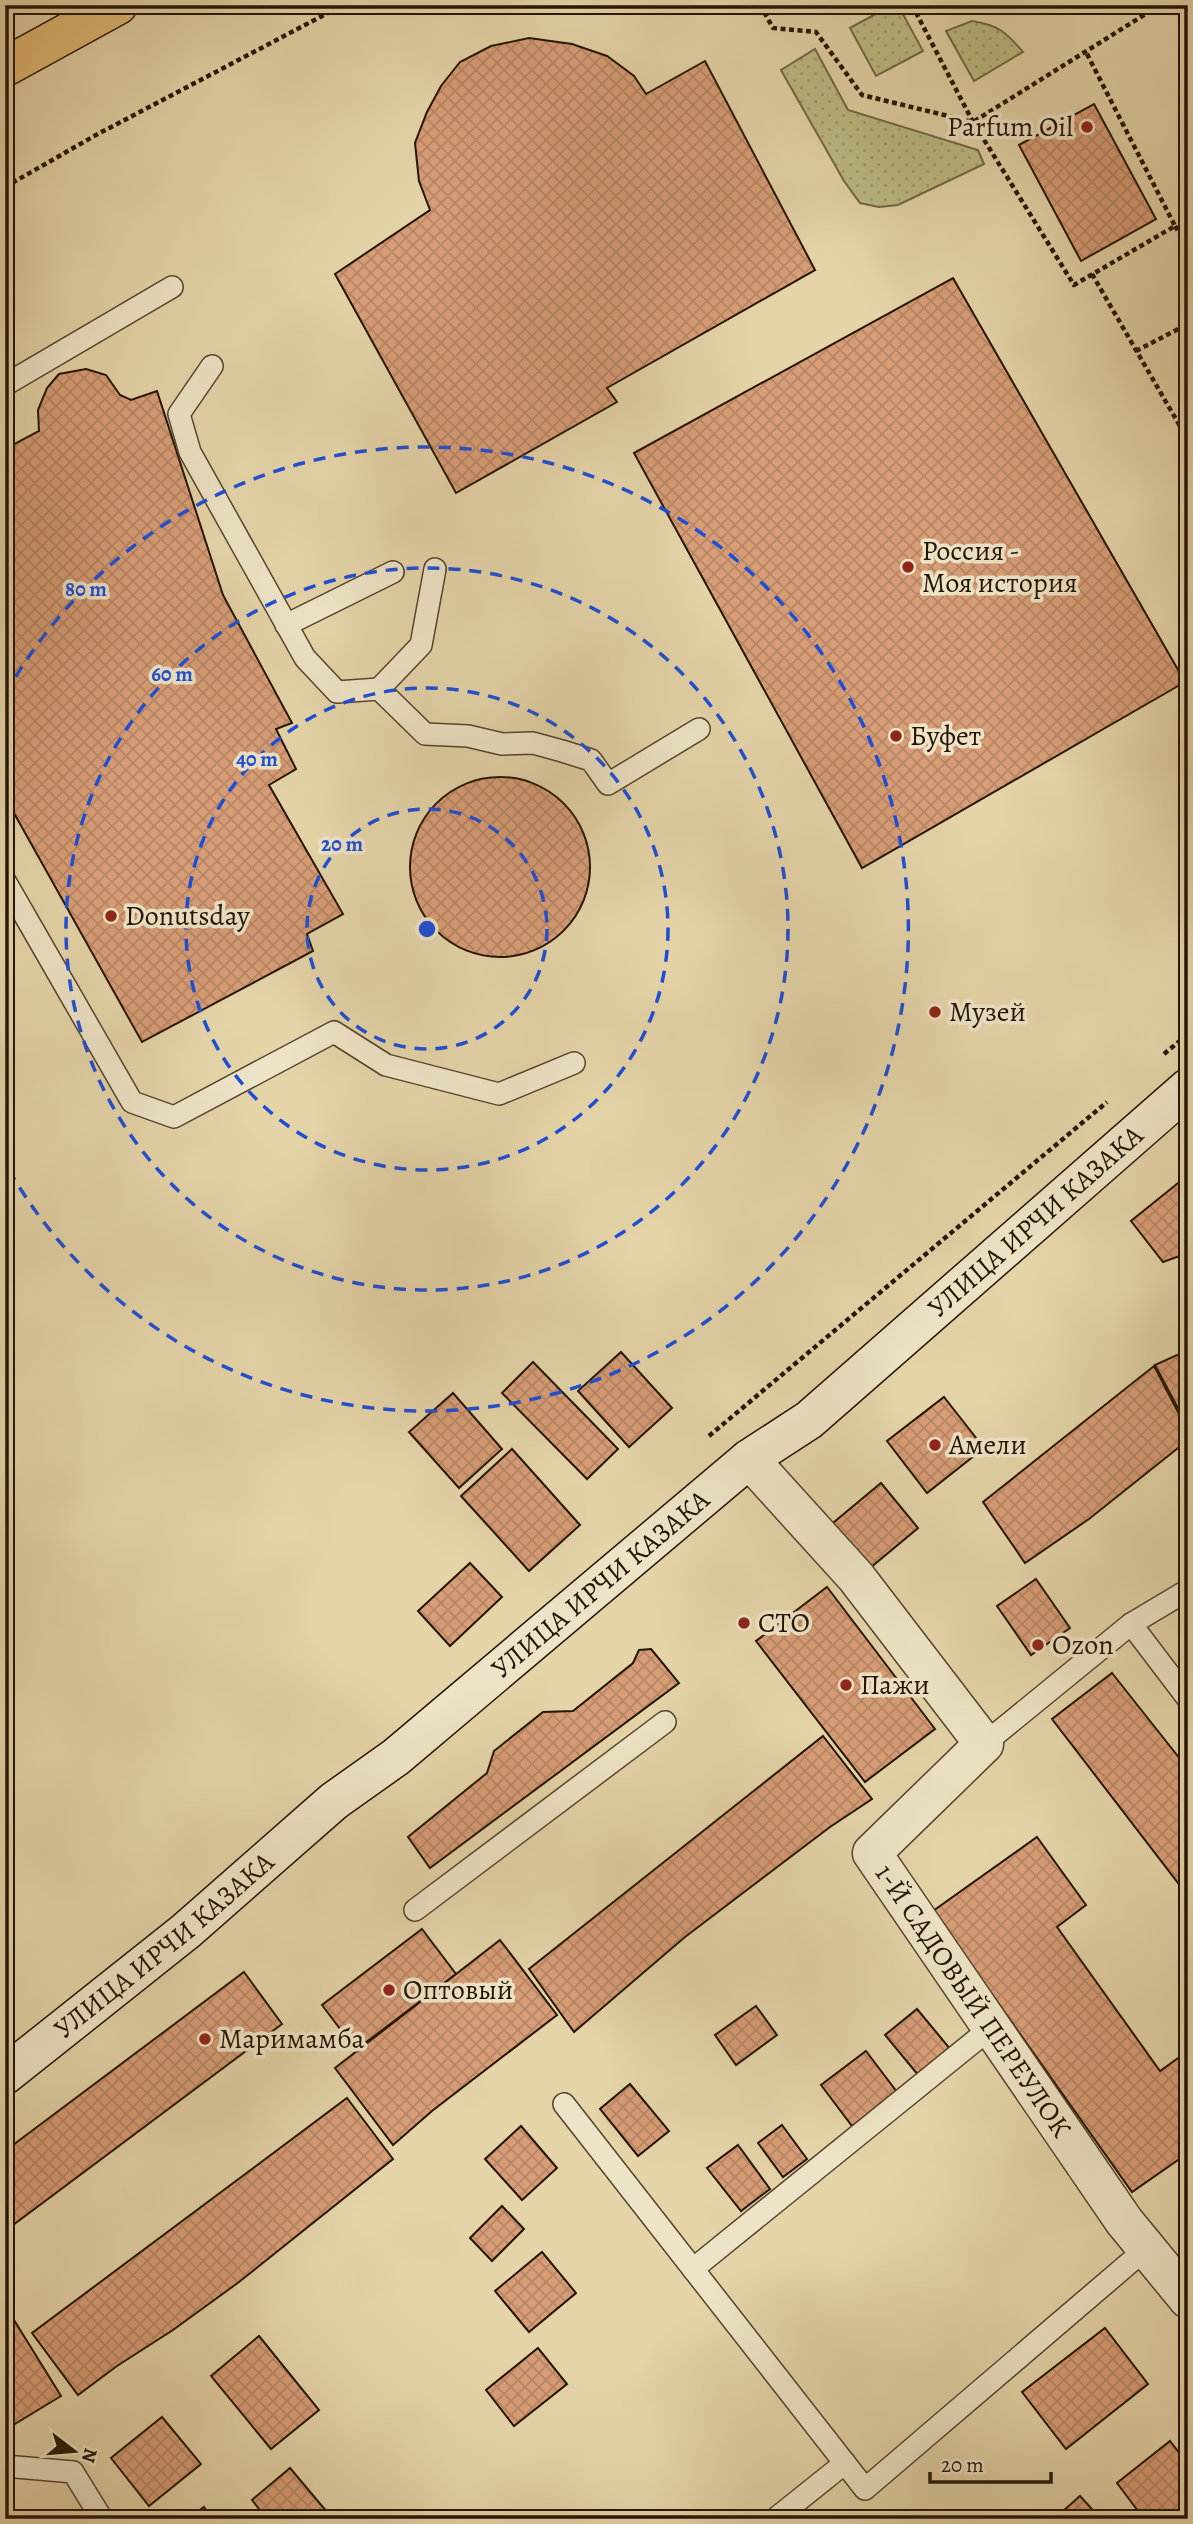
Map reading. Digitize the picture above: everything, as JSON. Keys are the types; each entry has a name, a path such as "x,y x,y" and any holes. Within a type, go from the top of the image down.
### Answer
{"main road":[{"path":"5,67 118,5"},
{"name":"УЛИЦА ИРЧИ КАЗАКА","path":"5,2075 186,1931 334,1801 396,1758 749,1459 809,1420 1188,1088"},
{"path":"749,1459 856,1577 984,1744"},
{"name":"1-Й САДОВЫЙ ПЕРЕУЛОК","path":"984,1744 872,1853 1124,2221 1188,2299"}],"lane":[{"path":"5,385 172,287"},
{"path":"212,366 179,414 190,452 305,658 337,692 379,689 421,645 435,569"},
{"path":"286,625 393,572"},
{"path":"379,689 425,734 468,736 502,744 533,743 591,760 608,784 699,729"},
{"path":"5,881 132,1102 174,1117 334,1032 386,1065 499,1094 574,1063"},
{"path":"984,1744 1131,1624 1188,1590"},
{"path":"1131,1624 1188,1699"},
{"path":"415,1910 665,1722"},
{"path":"693,2269 992,2028"},
{"path":"564,2104 865,2489 1148,2248"},
{"path":"775,2519 845,2463"},
{"path":"5,2466 73,2472 102,2519"}],"path":[{"path":"5,187 96,135 343,5"},
{"path":"760,5 774,28 816,32 862,95 973,122 1160,5"},
{"path":"912,5 973,122 1074,285 1175,226"},
{"path":"1178,5 1188,18"},
{"path":"1086,52 1188,247"},
{"path":"1092,274 1188,440"},
{"path":"1136,351 1188,324"},
{"path":"1178,424 1188,419"},
{"path":"1163,1055 1188,1034"},
{"path":"707,1438 1110,1099"}],"shaded area":[{"path":"892,5 898,5 923,51 876,76 850,28"},
{"path":"972,21 1001,31 1023,52 974,81 946,31"},
{"path":"815,49 848,110 978,150 984,164 898,205 879,207 860,203 844,181 781,70"}],"building":[{"path":"529,38 572,44 607,56 634,76 646,94 705,61 815,270 607,388 617,402 456,493 335,274 430,210 419,181 415,143 441,86 460,62 491,46"},
{"path":"1094,104 1156,219 1081,261 1019,145"},
{"name":"Россия - Моя история","path":"953,278 1185,682 862,868 634,453"},
{"path":"86,369 106,375 120,395 131,400 157,391 223,595 292,723 276,729 296,769 269,785 343,914 307,934 313,951 142,1042 5,797 5,449 39,431 38,410 47,388 59,374"},
{"path":"500,777 534,784 564,803 583,833 590,867 583,901 564,931 534,950 500,957 466,950 436,931 417,901 410,867 417,833 436,803 466,784"},
{"path":"1188,1175 1188,1253 1163,1262 1131,1221"},
{"path":"1188,1350 1188,1427 1155,1365"},
{"path":"621,1352 672,1408 629,1447 578,1391"},
{"path":"533,1362 618,1449 587,1479 502,1393"},
{"path":"1154,1366 1188,1431 1188,1440 1089,1519 1025,1563 983,1502"},
{"path":"453,1393 502,1449 459,1488 409,1432"},
{"name":"Амели","path":"944,1397 984,1448 927,1493 887,1441"},
{"path":"512,1449 580,1525 529,1571 461,1496"},
{"path":"881,1483 918,1528 870,1568 833,1523"},
{"path":"470,1563 502,1597 450,1646 418,1611"},
{"path":"1036,1579 1070,1628 1031,1655 997,1606"},
{"name":"Пажи","path":"827,1587 935,1729 865,1782 756,1641"},
{"path":"651,1649 679,1683 430,1868 408,1837 487,1773 494,1751 543,1712 573,1711 633,1663 639,1650"},
{"path":"1112,1673 1188,1769 1188,1896 1052,1719"},
{"path":"823,1736 872,1799 830,1827 685,1937 574,2032 529,1969"},
{"path":"1037,1837 1086,1905 1057,1927 1160,2071 1188,2051 1188,2153 1132,2192 933,1911"},
{"name":"Оптовый","path":"422,1929 456,1974 356,2050 322,2005"},
{"path":"500,1940 557,2015 432,2111 393,2145 335,2068"},
{"path":"244,1972 282,2024 5,2231 5,2151"},
{"path":"756,2006 777,2035 736,2065 715,2035"},
{"path":"917,2009 951,2050 919,2076 885,2035"},
{"path":"866,2051 897,2092 852,2126 821,2085"},
{"path":"630,2084 669,2131 638,2156 600,2109"},
{"path":"347,2098 393,2159 239,2282 78,2395 32,2333"},
{"path":"782,2125 807,2159 783,2177 758,2143"},
{"path":"521,2126 557,2168 522,2200 485,2159"},
{"path":"738,2145 770,2189 741,2211 707,2168"},
{"path":"502,2206 524,2229 492,2261 470,2238"},
{"path":"542,2252 576,2293 529,2332 495,2291"},
{"path":"14,2320 61,2396 5,2430 5,2325"},
{"path":"1105,2328 1148,2384 1066,2449 1022,2392"},
{"path":"259,2336 319,2410 271,2449 211,2376"},
{"path":"538,2348 567,2384 514,2426 486,2390"},
{"path":"162,2417 201,2464 149,2506 111,2458"},
{"path":"1170,2441 1188,2464 1188,2519 1144,2519 1117,2483"},
{"path":"290,2468 333,2519 267,2519 252,2500"},
{"path":"1080,2496 1101,2519 1054,2519"},
{"path":"204,2507 213,2519 188,2519"}],"place":[{"name":"Parfum Oil","path":"1087,127"},
{"name":"Россия - Моя история","path":"908,567"},
{"name":"Буфет","path":"896,736"},
{"name":"Donutsday","path":"111,916"},
{"name":"Музей","path":"935,1012"},
{"name":"Амели","path":"935,1445"},
{"name":"СТО","path":"744,1623"},
{"name":"Ozon","path":"1038,1645"},
{"name":"Пажи","path":"846,1685"},
{"name":"Оптовый","path":"389,1990"},
{"name":"Маримамба","path":"205,2039"}]}
